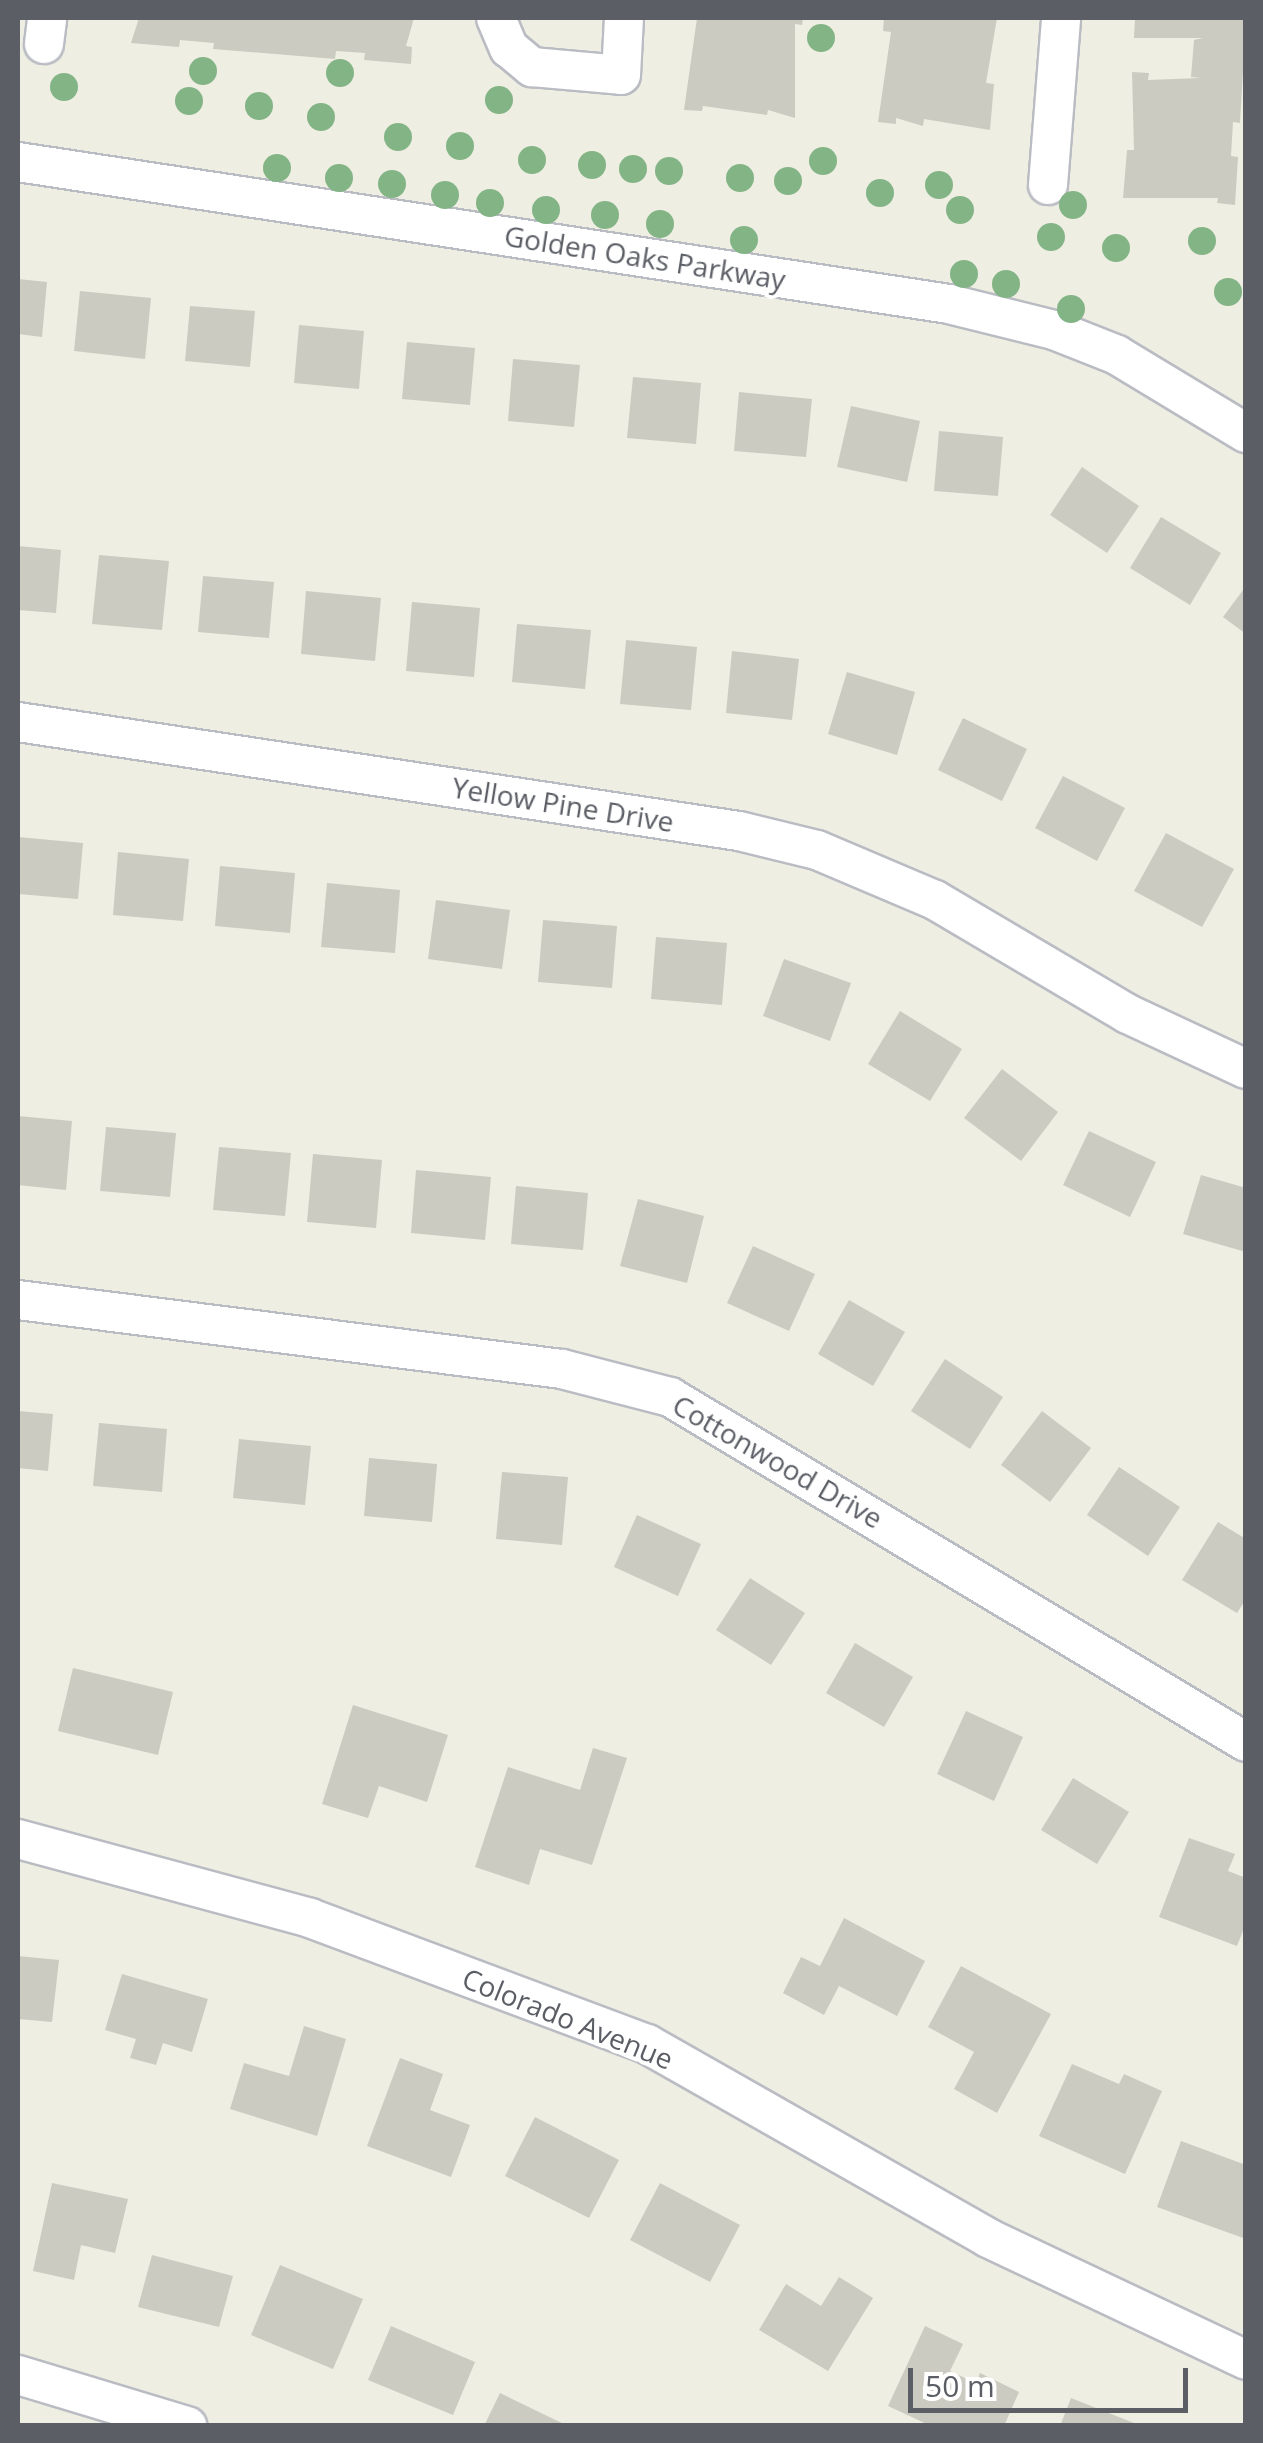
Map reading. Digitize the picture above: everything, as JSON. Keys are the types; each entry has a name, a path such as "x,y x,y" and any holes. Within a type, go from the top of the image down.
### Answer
{"street":[{"path":"496,18 509,48 532,67 620,76 624,18"},
{"path":"1048,185 1061,18"},
{"name":"Golden Oaks Parkway","path":"18,162 949,304 1054,330 1116,355 1246,433"},
{"name":"Yellow Pine Drive","path":"18,722 739,831 817,850 935,900 1076,983 1246,1069"},
{"name":"Cottonwood Drive","path":"18,1300 562,1369 670,1397 1246,1742"},
{"name":"Colorado Avenue","path":"18,1839 310,1918 646,2044 988,2238 1246,2360"},
{"path":"18,2375 187,2426"}],"building":[{"path":"139,18 414,18 406,46 412,47 411,64 364,60 365,53 336,51 335,59 213,49 214,43 180,40 179,47 131,43"},
{"path":"697,18 803,18 802,25 795,24 795,118 768,110 767,115 703,106 702,111 684,110"},
{"path":"884,18 997,18 986,83 994,84 990,130 924,119 923,126 896,118 896,124 878,122 891,32 883,31"},
{"path":"1135,18 1246,18 1240,123 1233,122 1231,156 1238,157 1235,205 1217,203 1218,198 1123,198 1127,150 1134,150 1132,72 1149,73 1148,80 1201,78 1191,77 1194,40 1203,38 1134,38"},
{"path":"18,279 47,282 42,337 18,334"},
{"path":"80,291 151,298 145,359 74,351"},
{"path":"190,306 255,311 250,367 185,361"},
{"path":"299,325 364,331 359,389 294,383"},
{"path":"407,342 475,348 470,405 402,399"},
{"path":"513,359 580,365 574,427 508,421"},
{"path":"633,377 701,383 696,444 627,438"},
{"path":"739,392 812,399 806,457 734,451"},
{"path":"851,406 920,421 907,482 837,467"},
{"path":"939,431 1003,437 998,496 934,491"},
{"path":"1082,467 1139,506 1107,553 1050,515"},
{"path":"1161,517 1221,553 1190,605 1130,568"},
{"path":"18,546 61,550 56,613 18,610"},
{"path":"99,555 169,561 162,630 92,624"},
{"path":"203,576 274,582 269,638 198,632"},
{"path":"1246,586 1246,634 1223,617"},
{"path":"306,591 381,598 375,661 301,654"},
{"path":"412,602 480,608 474,677 406,671"},
{"path":"517,624 591,630 585,689 512,682"},
{"path":"626,640 697,647 691,710 620,704"},
{"path":"732,651 799,659 792,720 726,713"},
{"path":"847,672 915,692 897,755 828,734"},
{"path":"963,718 1027,749 1002,801 938,770"},
{"path":"1063,776 1125,808 1097,861 1035,828"},
{"path":"1166,833 1234,869 1202,927 1134,891"},
{"path":"18,837 83,843 78,899 18,894"},
{"path":"118,852 189,859 183,921 113,915"},
{"path":"220,866 295,873 290,933 215,926"},
{"path":"327,883 400,890 395,953 321,947"},
{"path":"436,900 510,910 502,969 428,959"},
{"path":"543,920 617,926 612,988 538,982"},
{"path":"656,937 727,943 722,1005 651,999"},
{"path":"784,959 851,983 830,1041 763,1016"},
{"path":"900,1011 962,1049 930,1101 868,1064"},
{"path":"1002,1069 1058,1112 1021,1161 964,1118"},
{"path":"18,1116 72,1121 66,1190 18,1185"},
{"path":"106,1127 176,1133 170,1197 100,1191"},
{"path":"1089,1131 1156,1162 1130,1217 1063,1185"},
{"path":"219,1147 291,1153 285,1216 213,1210"},
{"path":"313,1154 382,1160 376,1228 307,1222"},
{"path":"416,1170 491,1177 485,1240 411,1233"},
{"path":"1201,1175 1246,1188 1246,1252 1183,1234"},
{"path":"516,1186 588,1193 583,1250 511,1244"},
{"path":"638,1199 704,1216 687,1283 620,1266"},
{"path":"753,1246 815,1274 789,1331 727,1303"},
{"path":"849,1300 905,1332 873,1386 818,1354"},
{"path":"945,1359 1003,1397 970,1449 911,1411"},
{"path":"18,1411 53,1414 48,1471 18,1468"},
{"path":"1042,1411 1091,1448 1050,1502 1001,1465"},
{"path":"99,1423 167,1429 162,1492 93,1486"},
{"path":"239,1439 311,1446 305,1505 233,1498"},
{"path":"369,1458 437,1464 432,1522 364,1516"},
{"path":"1119,1467 1180,1507 1148,1556 1087,1515"},
{"path":"502,1472 568,1477 562,1545 496,1539"},
{"path":"637,1515 701,1544 678,1596 614,1567"},
{"path":"1218,1522 1246,1539 1246,1599 1237,1613 1182,1580"},
{"path":"750,1578 805,1613 771,1665 716,1630"},
{"path":"855,1643 913,1677 884,1727 826,1693"},
{"path":"73,1668 173,1692 158,1755 58,1731"},
{"path":"353,1705 448,1735 427,1802 379,1786 368,1818 322,1804"},
{"path":"966,1711 1023,1737 994,1801 937,1774"},
{"path":"593,1748 627,1758 592,1865 540,1849 529,1885 475,1867 508,1767 580,1790"},
{"path":"1073,1778 1129,1812 1097,1864 1041,1830"},
{"path":"1189,1838 1235,1854 1228,1871 1246,1878 1246,1923 1237,1946 1159,1917"},
{"path":"844,1918 925,1961 897,2016 839,1986 824,2015 783,1993 801,1957 820,1966"},
{"path":"18,1956 59,1960 52,2022 18,2019"},
{"path":"961,1966 1051,2014 997,2113 954,2089 974,2052 928,2027"},
{"path":"122,1974 208,1999 192,2052 163,2043 156,2065 130,2058 136,2039 105,2030"},
{"path":"304,2026 346,2039 317,2136 230,2109 244,2063 289,2076"},
{"path":"400,2058 443,2074 430,2110 470,2125 451,2177 367,2146"},
{"path":"1072,2064 1119,2084 1124,2074 1162,2091 1125,2174 1039,2136"},
{"path":"535,2117 619,2160 589,2218 505,2176"},
{"path":"1181,2141 1246,2165 1246,2239 1157,2207"},
{"path":"52,2183 128,2199 115,2253 81,2245 74,2280 33,2271"},
{"path":"660,2183 740,2225 710,2282 630,2240"},
{"path":"152,2255 233,2276 219,2327 138,2307"},
{"path":"280,2265 363,2299 333,2369 251,2335"},
{"path":"839,2277 873,2298 828,2371 759,2330 786,2284 821,2306"},
{"path":"391,2326 475,2362 453,2415 368,2380"},
{"path":"925,2326 963,2344 950,2371 976,2383 980,2373 1019,2392 1004,2426 931,2426 888,2406"},
{"path":"500,2393 568,2426 484,2426"},
{"path":"1071,2398 1139,2425 1139,2426 1060,2426"}]}
